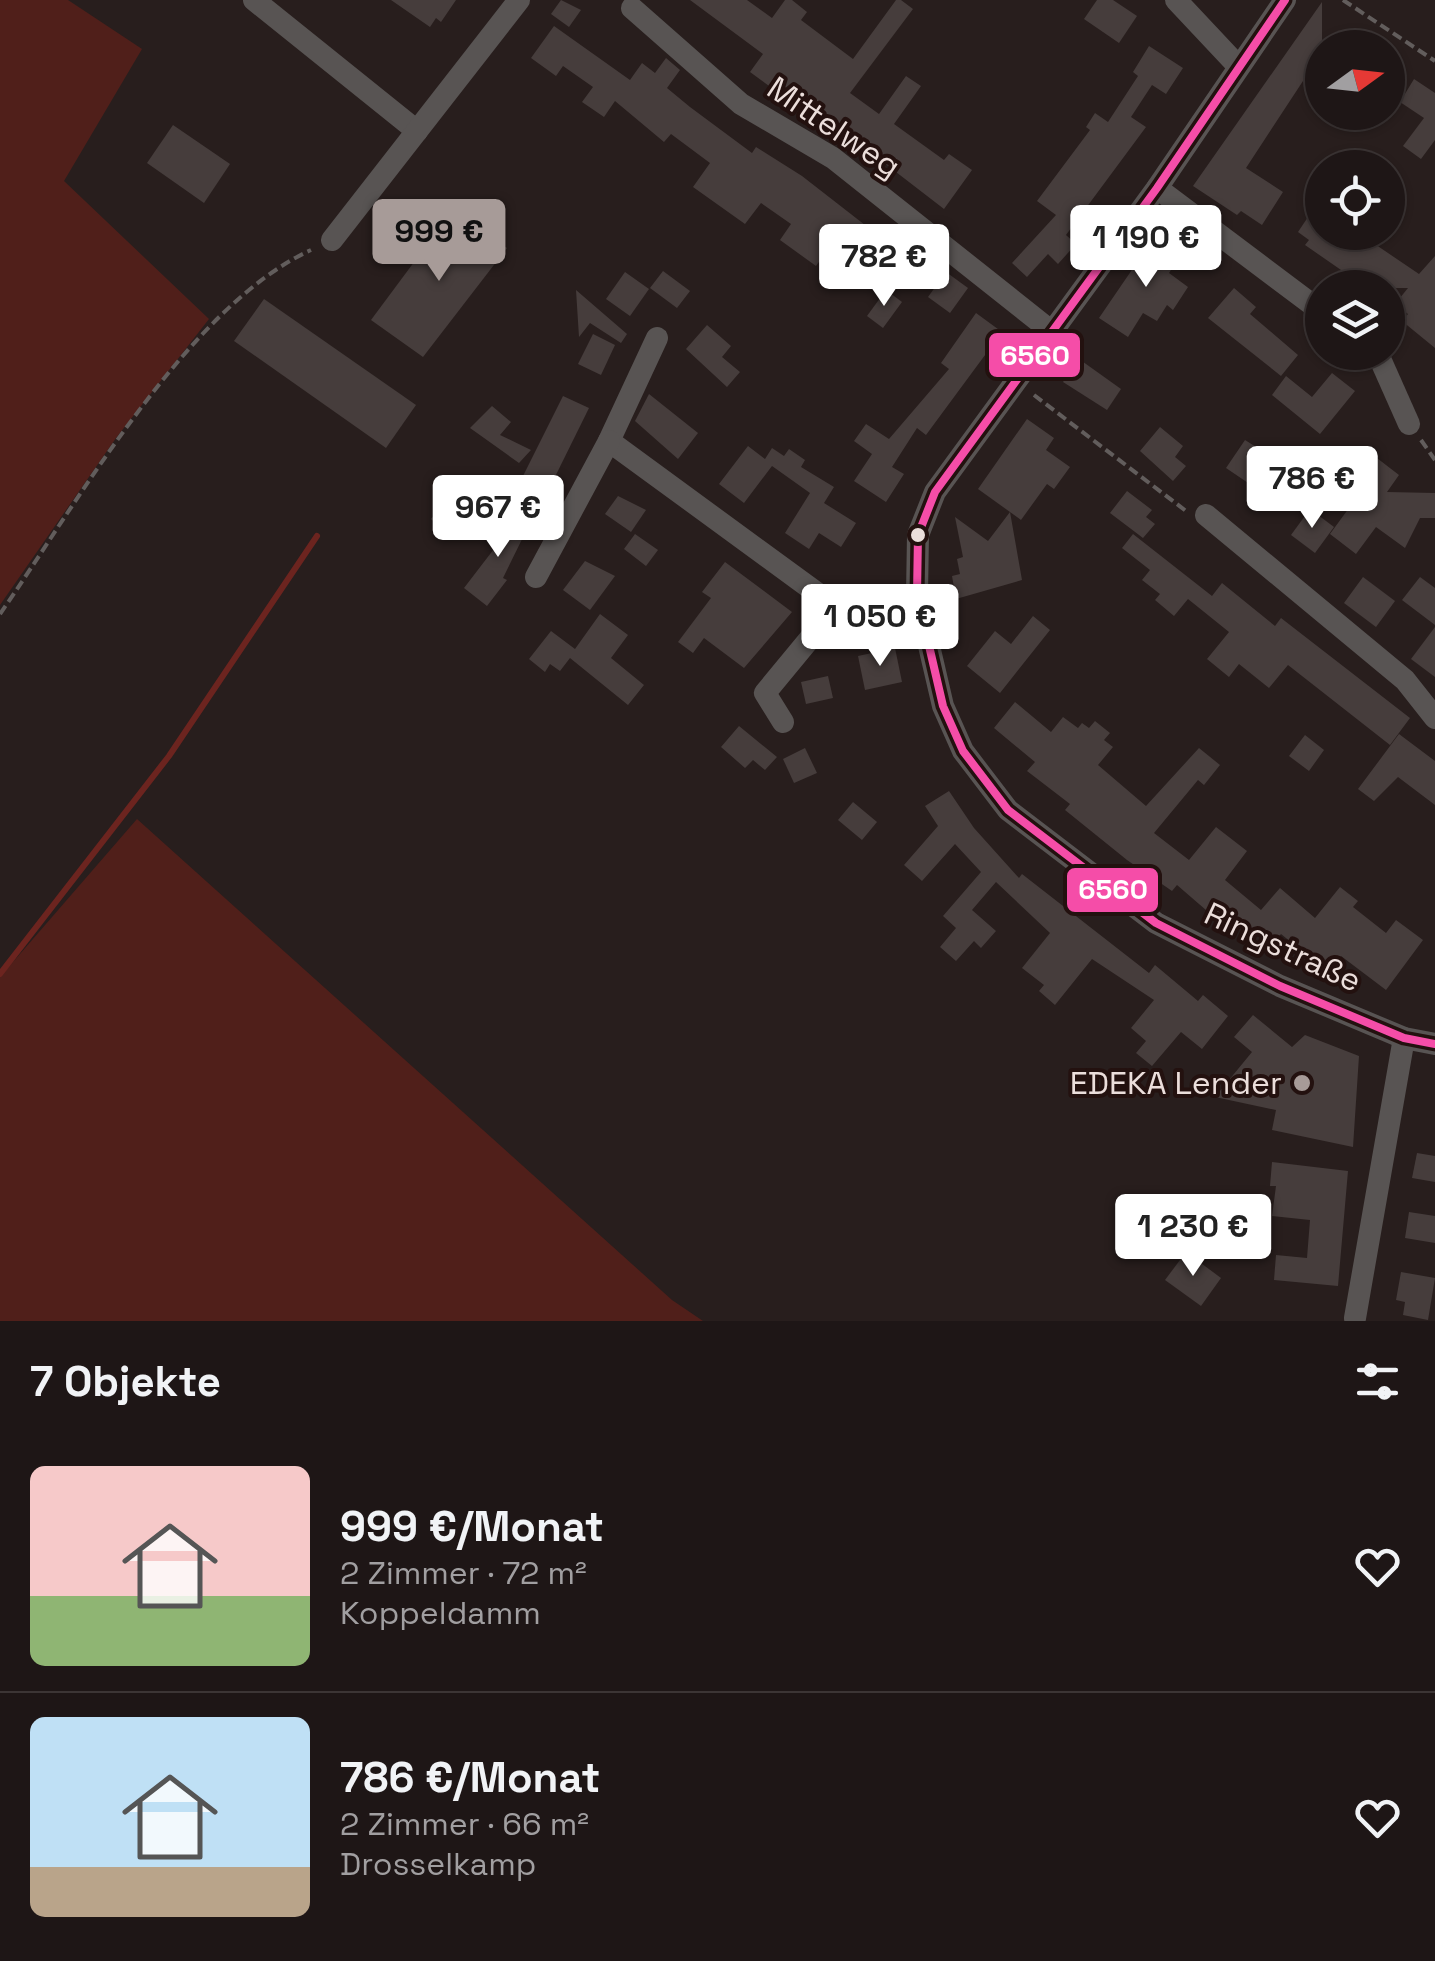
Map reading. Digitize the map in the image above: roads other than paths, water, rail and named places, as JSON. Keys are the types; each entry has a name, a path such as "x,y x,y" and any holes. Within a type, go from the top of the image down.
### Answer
{"street":[{"path":"254,0 417,131"},
{"path":"332,240 519,0"},
{"path":"1176,0 1238,66"},
{"name":"Ringstraße","path":"1285,0 1157,188 935,492 918,535 916,594 943,706 963,751 1008,810 1156,923 1280,986 1404,1038 1435,1044"},
{"name":"Mittelweg","path":"632,8 741,104 833,158 1052,332"},
{"path":"1157,188 1305,299"},
{"path":"536,578 610,441 657,338"},
{"path":"1385,370 1409,424"},
{"path":"610,441 836,607"},
{"path":"1206,515 1405,680 1435,718"},
{"path":"783,722 765,693 836,607 916,594"},
{"path":"1355,1318 1404,1038"}],"waterway":[{"path":"0,974 169,756 317,536"}],"place":[{"name":"EDEKA Lender","path":"1302,1083"}]}
